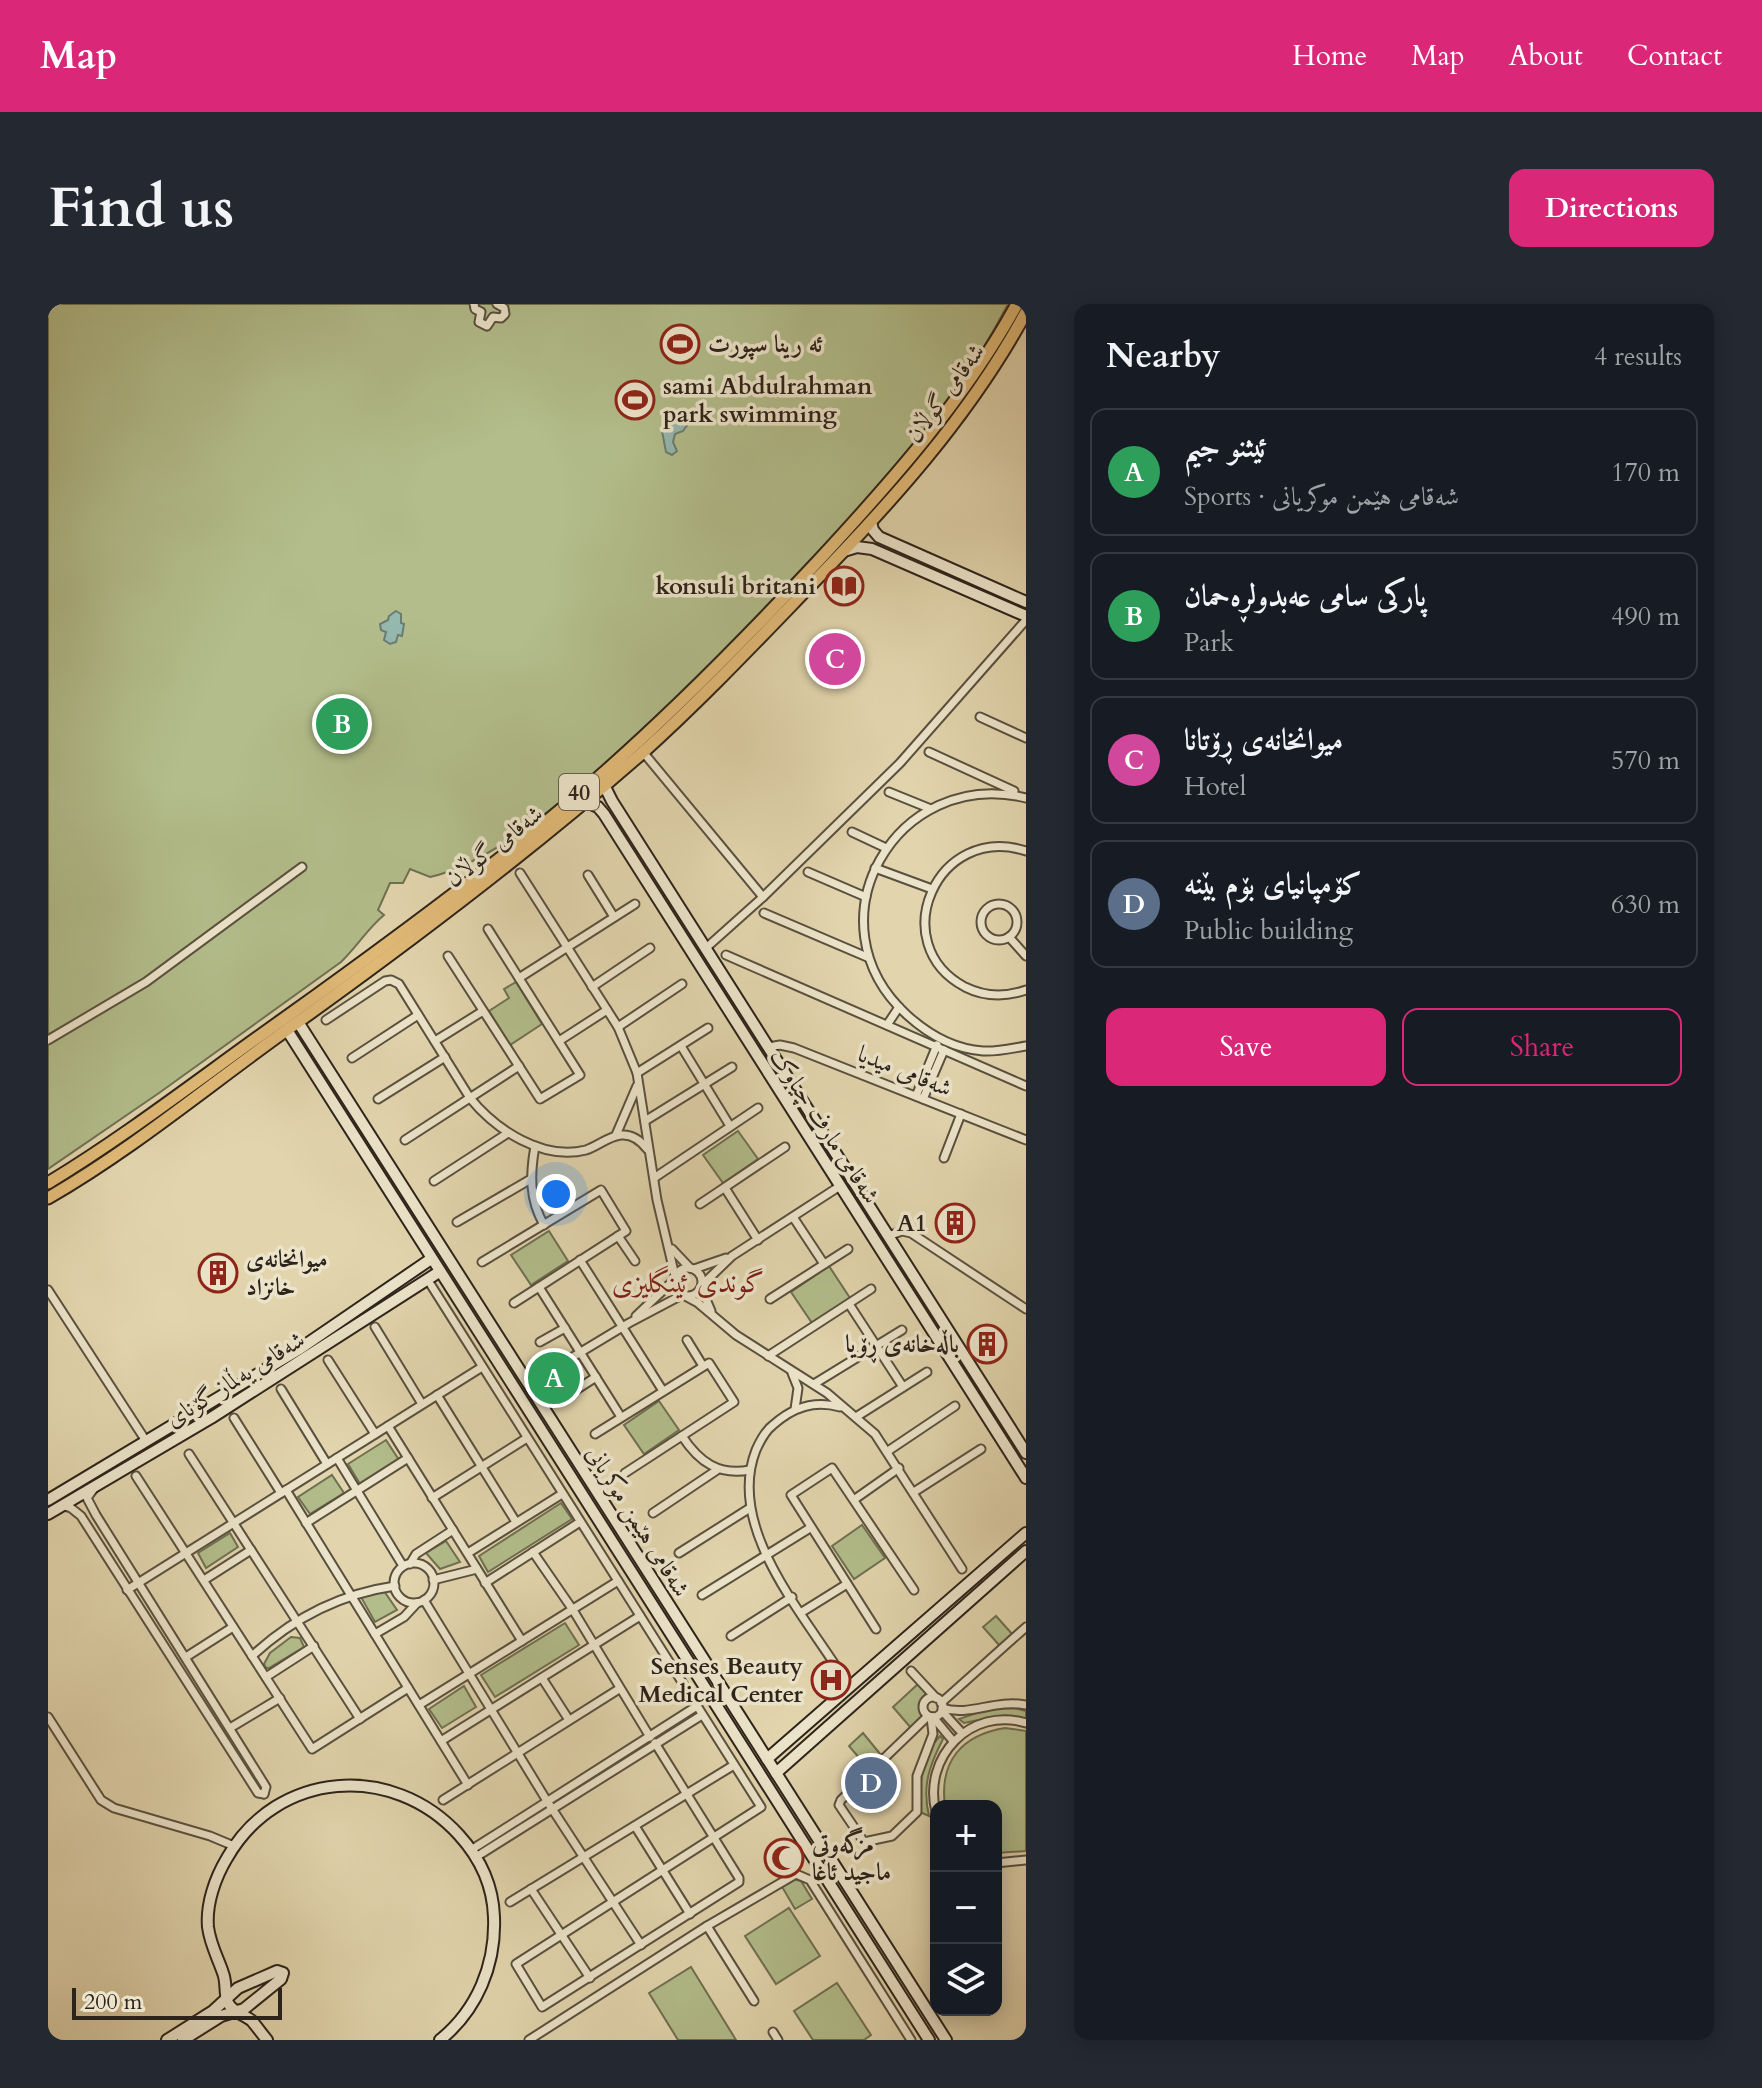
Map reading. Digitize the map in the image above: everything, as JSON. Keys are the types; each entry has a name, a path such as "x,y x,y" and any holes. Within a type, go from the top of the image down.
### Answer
{"main road":[{"name":"شەقامی گوڵان","path":"48,1183 94,1155 350,971 532,833 590,782 688,693 804,576 892,481 944,414 1017,304"},
{"name":"شەقامی گوڵان","path":"48,1198 101,1167 356,981 586,802 643,752 738,660 871,522 933,449 985,380 1026,312"},
{"path":"973,372 985,380"}],"street":[{"path":"474,304 475,309 481,312 479,322 487,326 493,317 501,318 505,314 504,308 497,304"},
{"path":"871,522 876,534 888,541 1026,602"},
{"path":"883,553 882,546 888,541"},
{"path":"706,948 763,897 900,763 1026,618 883,553 862,547 842,552"},
{"path":"980,717 1026,738"},
{"path":"643,752 763,897"},
{"path":"929,752 1026,797"},
{"name":"شەقامی مارف چیاوک","path":"604,785 888,1236 1026,1478"},
{"path":"889,792 931,809"},
{"path":"1026,797 1003,792 977,793 931,809 914,821 886,848 875,868 866,897 864,922 867,957 881,987 920,1027 943,1041 985,1051 1026,1046"},
{"name":"شەقامی مارف چیاوک","path":"586,802 598,807 604,814 840,1186 1026,1453"},
{"path":"852,832 886,848"},
{"path":"1026,851 1000,846 972,851 949,866 932,889 926,910 926,932 933,954 946,972 964,986 985,994 1007,995 1026,990"},
{"path":"48,1040 146,982 302,867"},
{"path":"875,868 932,889"},
{"path":"808,872 866,897"},
{"path":"520,873 618,1027 637,1073 675,1289 768,1356 814,1384 856,1417 888,1451 962,1569"},
{"path":"588,875 614,917"},
{"path":"648,885 661,877"},
{"path":"519,978 635,904"},
{"path":"1004,905 1016,917 1016,928 1009,937 998,940 984,930 982,919 993,906 1004,905"},
{"path":"764,913 867,957"},
{"path":"448,956 540,1099 580,1075 488,929"},
{"path":"1009,937 1026,956"},
{"path":"592,987 650,948"},
{"path":"726,955 1026,1086"},
{"path":"326,1020 383,982 391,980 399,984 470,1098 508,1133 535,1146 583,1151 616,1135 635,1138 649,1151"},
{"path":"618,1027 682,984"},
{"path":"887,1025 899,1007"},
{"path":"559,1041 607,1010"},
{"path":"435,1041 483,1011"},
{"path":"352,1058 418,1015"},
{"name":"شەقامی هێمن موکریانی","path":"298,1022 943,2035"},
{"path":"637,1073 708,1028"},
{"name":"شەقامی هێمن موکریانی","path":"287,1030 928,2039"},
{"path":"920,1098 943,1041"},
{"name":"شەقامی میدیا","path":"768,1047 780,1045 794,1048 1026,1140"},
{"path":"681,1046 730,1126"},
{"path":"983,1068 985,1051"},
{"path":"378,1099 445,1057"},
{"path":"405,1140 519,1066"},
{"path":"645,1121 732,1067"},
{"path":"616,1135 638,1084"},
{"path":"654,1178 758,1108"},
{"path":"944,1158 961,1114"},
{"path":"805,1132 817,1124"},
{"path":"350,1132 362,1125"},
{"path":"434,1181 508,1133"},
{"path":"535,1146 531,1179 535,1209 544,1225"},
{"path":"700,1204 785,1147"},
{"path":"457,1222 531,1179"},
{"path":"528,1384 626,1325 684,1296 695,1295 732,1256 840,1186"},
{"path":"725,1188 758,1240"},
{"path":"482,1262 601,1190 626,1231 514,1303"},
{"path":"793,1217 824,1264"},
{"path":"888,1236 902,1231 911,1233 1026,1309"},
{"path":"618,1236 635,1261"},
{"path":"668,1244 683,1263 701,1277 705,1302 717,1319"},
{"path":"770,1299 848,1249"},
{"path":"626,1325 680,1270 732,1256"},
{"name":"شەقامی یەڵماز گۆنای","path":"48,1500 298,1350 431,1259"},
{"path":"580,1260 626,1325 663,1391"},
{"name":"شەقامی یەڵماز گۆنای","path":"48,1514 192,1430 439,1272"},
{"path":"431,1285 761,1807 714,1838 516,1964 539,2005 545,2007 739,1882 714,1838 687,1794 619,1689 573,1610 533,1552"},
{"path":"539,1287 621,1417"},
{"path":"768,1356 871,1289"},
{"path":"48,1290 146,1441"},
{"path":"849,1304 903,1387"},
{"path":"375,1327 422,1404"},
{"path":"540,1342 565,1328"},
{"path":"814,1384 902,1330"},
{"path":"687,1340 703,1366"},
{"path":"328,1360 375,1434"},
{"path":"595,1434 709,1363 734,1402 625,1473"},
{"path":"127,1590 482,1367"},
{"path":"790,1370 798,1388 795,1409"},
{"path":"856,1417 927,1372"},
{"path":"568,1395 596,1377"},
{"path":"281,1389 327,1464"},
{"path":"437,1395 516,1522"},
{"path":"839,1671 766,1556 750,1508 750,1470 767,1430 795,1409 820,1403 846,1408"},
{"path":"888,1451 955,1406"},
{"path":"185,1418 192,1430"},
{"path":"234,1418 306,1523 468,1785"},
{"path":"388,1426 522,1641"},
{"path":"682,1436 690,1448 717,1470"},
{"path":"432,1498 527,1438"},
{"path":"914,1492 981,1449"},
{"path":"189,1454 360,1719"},
{"path":"337,1458 407,1565 428,1569 433,1580 432,1591 404,1617 375,1634"},
{"path":"306,1523 408,1458"},
{"path":"876,1629 791,1495 832,1468 914,1590"},
{"path":"855,1499 899,1468"},
{"path":"653,1513 717,1470 750,1470"},
{"path":"136,1476 312,1749 408,1688"},
{"path":"64,1506 81,1516 258,1793 264,1794 266,1787 87,1498 95,1486"},
{"path":"468,1553 562,1494"},
{"path":"679,1553 750,1508"},
{"path":"485,1583 580,1522"},
{"path":"702,1595 810,1528"},
{"path":"421,1601 405,1601 395,1586 396,1575 416,1554 453,1530"},
{"path":"767,1759 1026,1533"},
{"path":"621,1556 632,1548"},
{"path":"204,1580 251,1550"},
{"path":"776,1773 1026,1551"},
{"path":"433,1580 477,1569"},
{"path":"419,1705 618,1581"},
{"path":"802,1612 847,1584"},
{"path":"252,1656 297,1621 350,1594 395,1586"},
{"path":"731,1636 792,1597"},
{"path":"421,1601 641,1945"},
{"path":"441,1741 640,1616"},
{"path":"186,1657 233,1627"},
{"path":"931,1717 933,1734 917,1776 917,1812 892,1836 864,1842 839,1805 841,1800 1026,1627"},
{"path":"266,1677 314,1646"},
{"path":"911,1671 962,1733"},
{"path":"542,1678 569,1720"},
{"path":"443,1800 619,1689"},
{"path":"197,1700 207,1692"},
{"path":"230,1728 280,1698"},
{"path":"953,1741 924,1711 924,1702 929,1698 956,1712 998,1703 1026,1705"},
{"path":"474,1854 652,1740 697,1706"},
{"path":"652,1740 702,1715"},
{"path":"48,1717 101,1800 114,1808 234,1846"},
{"path":"934,1800 935,1772 942,1755 962,1733 990,1720 1026,1723"},
{"path":"510,1902 734,1765"},
{"path":"267,2040 254,2023 236,2013 226,1997 226,1982 212,1947 208,1919 215,1883 234,1846 252,1826 286,1801 324,1788 356,1786 389,1791 419,1803 444,1820 474,1854 491,1892 494,1932 485,1978 451,2040"},
{"path":"635,1826 690,1914"},
{"path":"815,1859 826,1853"},
{"path":"1002,1862 1026,1860"},
{"path":"529,2040 792,1874 801,1874 810,1880 911,2040"},
{"path":"531,1889 590,1978"},
{"path":"707,1926 754,2001"},
{"path":"859,1958 873,1950"},
{"path":"167,2040 213,2011 226,1997 246,1984 277,1971 283,1973 283,1977 251,2005 221,2016 183,2040"},
{"path":"440,2040 471,2007"},
{"path":"773,2032 778,2040"},
{"path":"928,2039 943,2035"}],"green space":[{"path":"48,304 1008,304 939,418 867,509 763,616 628,743 564,800 496,848 462,866 430,877 410,869 403,883 390,883 378,910 384,915 341,962 48,1169"},
{"path":"516,982 542,1024 510,1045 489,1011 509,998 504,989"},
{"path":"738,1131 758,1159 723,1183 703,1155"},
{"path":"549,1231 568,1261 531,1285 511,1255"},
{"path":"829,1266 850,1298 812,1323 791,1292"},
{"path":"659,1401 679,1430 644,1454 624,1425"},
{"path":"386,1440 399,1460 360,1484 348,1464"},
{"path":"332,1475 344,1493 310,1514 298,1497"},
{"path":"561,1503 572,1519 488,1572 479,1556"},
{"path":"862,1525 885,1558 854,1579 832,1546"},
{"path":"230,1533 238,1547 206,1568 198,1553"},
{"path":"446,1541 460,1562 440,1569 426,1553"},
{"path":"384,1591 397,1610 375,1622 361,1597"},
{"path":"996,1616 1013,1635 1000,1646 983,1627"},
{"path":"565,1623 579,1645 495,1697 481,1675"},
{"path":"291,1637 300,1638 304,1647 266,1668 264,1664 270,1653"},
{"path":"918,1684 926,1692 920,1706 922,1718 911,1728 893,1707"},
{"path":"464,1686 476,1707 442,1728 429,1709"},
{"path":"988,1709 1026,1711 1026,1719 998,1716 964,1723 959,1719"},
{"path":"1005,1728 1026,1731 1026,1851 1002,1853 1002,1800 945,1800 950,1763 966,1744"},
{"path":"863,1733 881,1755 867,1767 849,1746"},
{"path":"940,1736 943,1739 927,1786 929,1816 920,1812 921,1782 928,1753"},
{"path":"792,1879 801,1881 812,1899 795,1909 781,1885"},
{"path":"789,1908 820,1956 776,1984 745,1936"},
{"path":"691,1967 736,2040 678,2040 649,1993"},
{"path":"837,1983 871,2035 864,2040 813,2040 794,2011"}],"water":[{"path":"683,414 688,424 683,431 675,434 673,442 677,451 672,455 666,452 662,431 673,415"},
{"path":"396,611 401,614 401,623 404,624 402,636 398,635 396,642 390,644 384,640 386,632 381,630 380,624"}],"place":[{"name":"ئه رينا سپورت","path":"680,344"},
{"name":"sami Abdulrahman park swimming","path":"635,400"},
{"name":"konsuli britani","path":"844,586"},
{"name":"میوانخانەی ڕۆتانا","path":"835,659"},
{"name":"پارکی سامی عەبدولڕەحمان","path":"342,724"},
{"name":"A1","path":"955,1223"},
{"name":"میوانخانەی خانزاد","path":"218,1273"},
{"name":"باڵەخانەی ڕۆیا","path":"987,1344"},
{"name":"ئيثنو جيم","path":"554,1378"},
{"name":"Senses Beauty Medical Center","path":"831,1680"},
{"name":"کۆمپانیای بۆم بێنە","path":"871,1783"},
{"name":"مزگەوتی ماجید ئاغا","path":"784,1858"}],"district":[{"name":"گوندی ئینگلیزی","path":"688,1282"}]}
